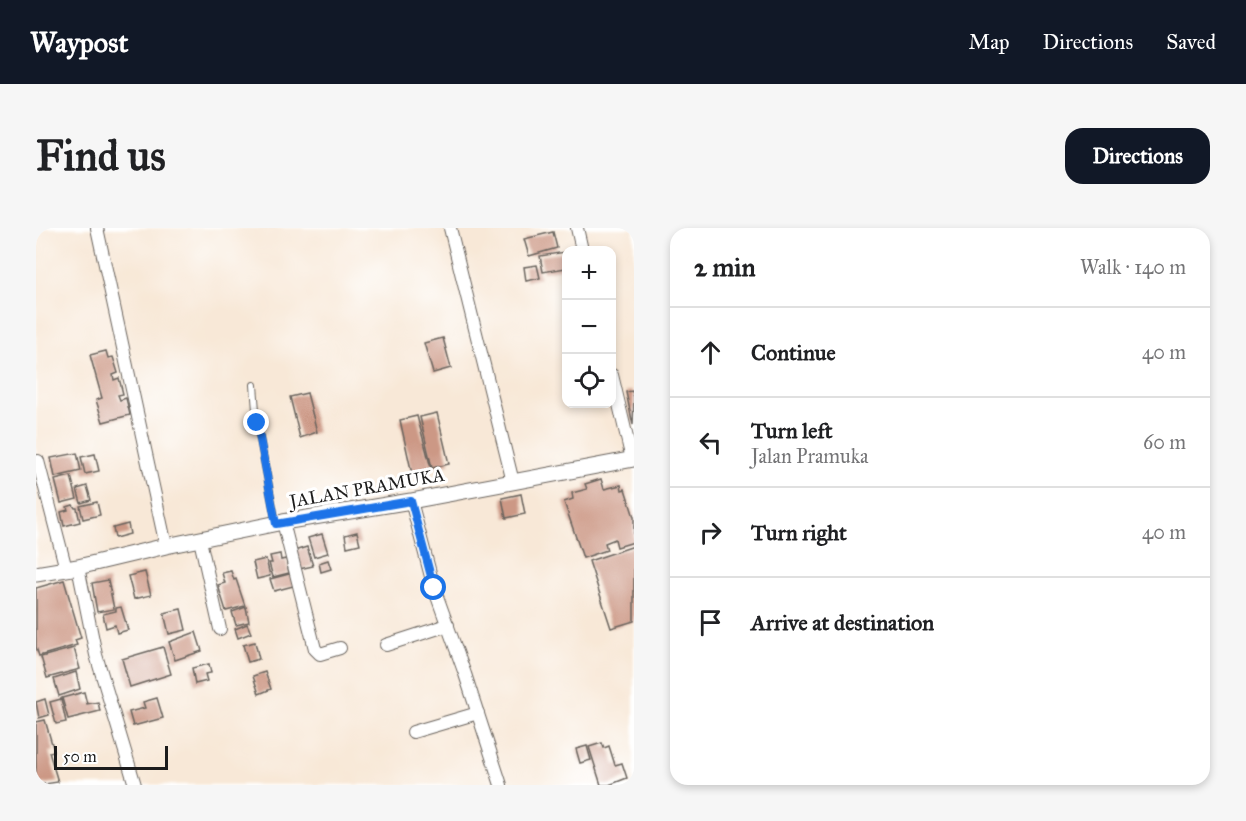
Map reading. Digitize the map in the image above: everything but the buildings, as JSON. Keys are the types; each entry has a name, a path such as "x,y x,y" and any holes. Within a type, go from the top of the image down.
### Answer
{"street":[{"path":"97,228 166,546"},
{"path":"450,228 513,482"},
{"path":"577,228 581,246"},
{"path":"616,391 633,461"},
{"path":"38,461 72,568 135,785"},
{"name":"JALAN PRAMUKA","path":"36,574 279,523 633,461"},
{"path":"411,501 434,588 501,785"},
{"path":"279,523 315,649 320,654 340,648"},
{"path":"200,540 219,629"},
{"path":"386,645 448,625"},
{"path":"412,732 478,713"}],"lane":[{"path":"254,385 257,423 279,523"}],"route":[{"path":"257,423 276,524 411,501 434,588"}]}
